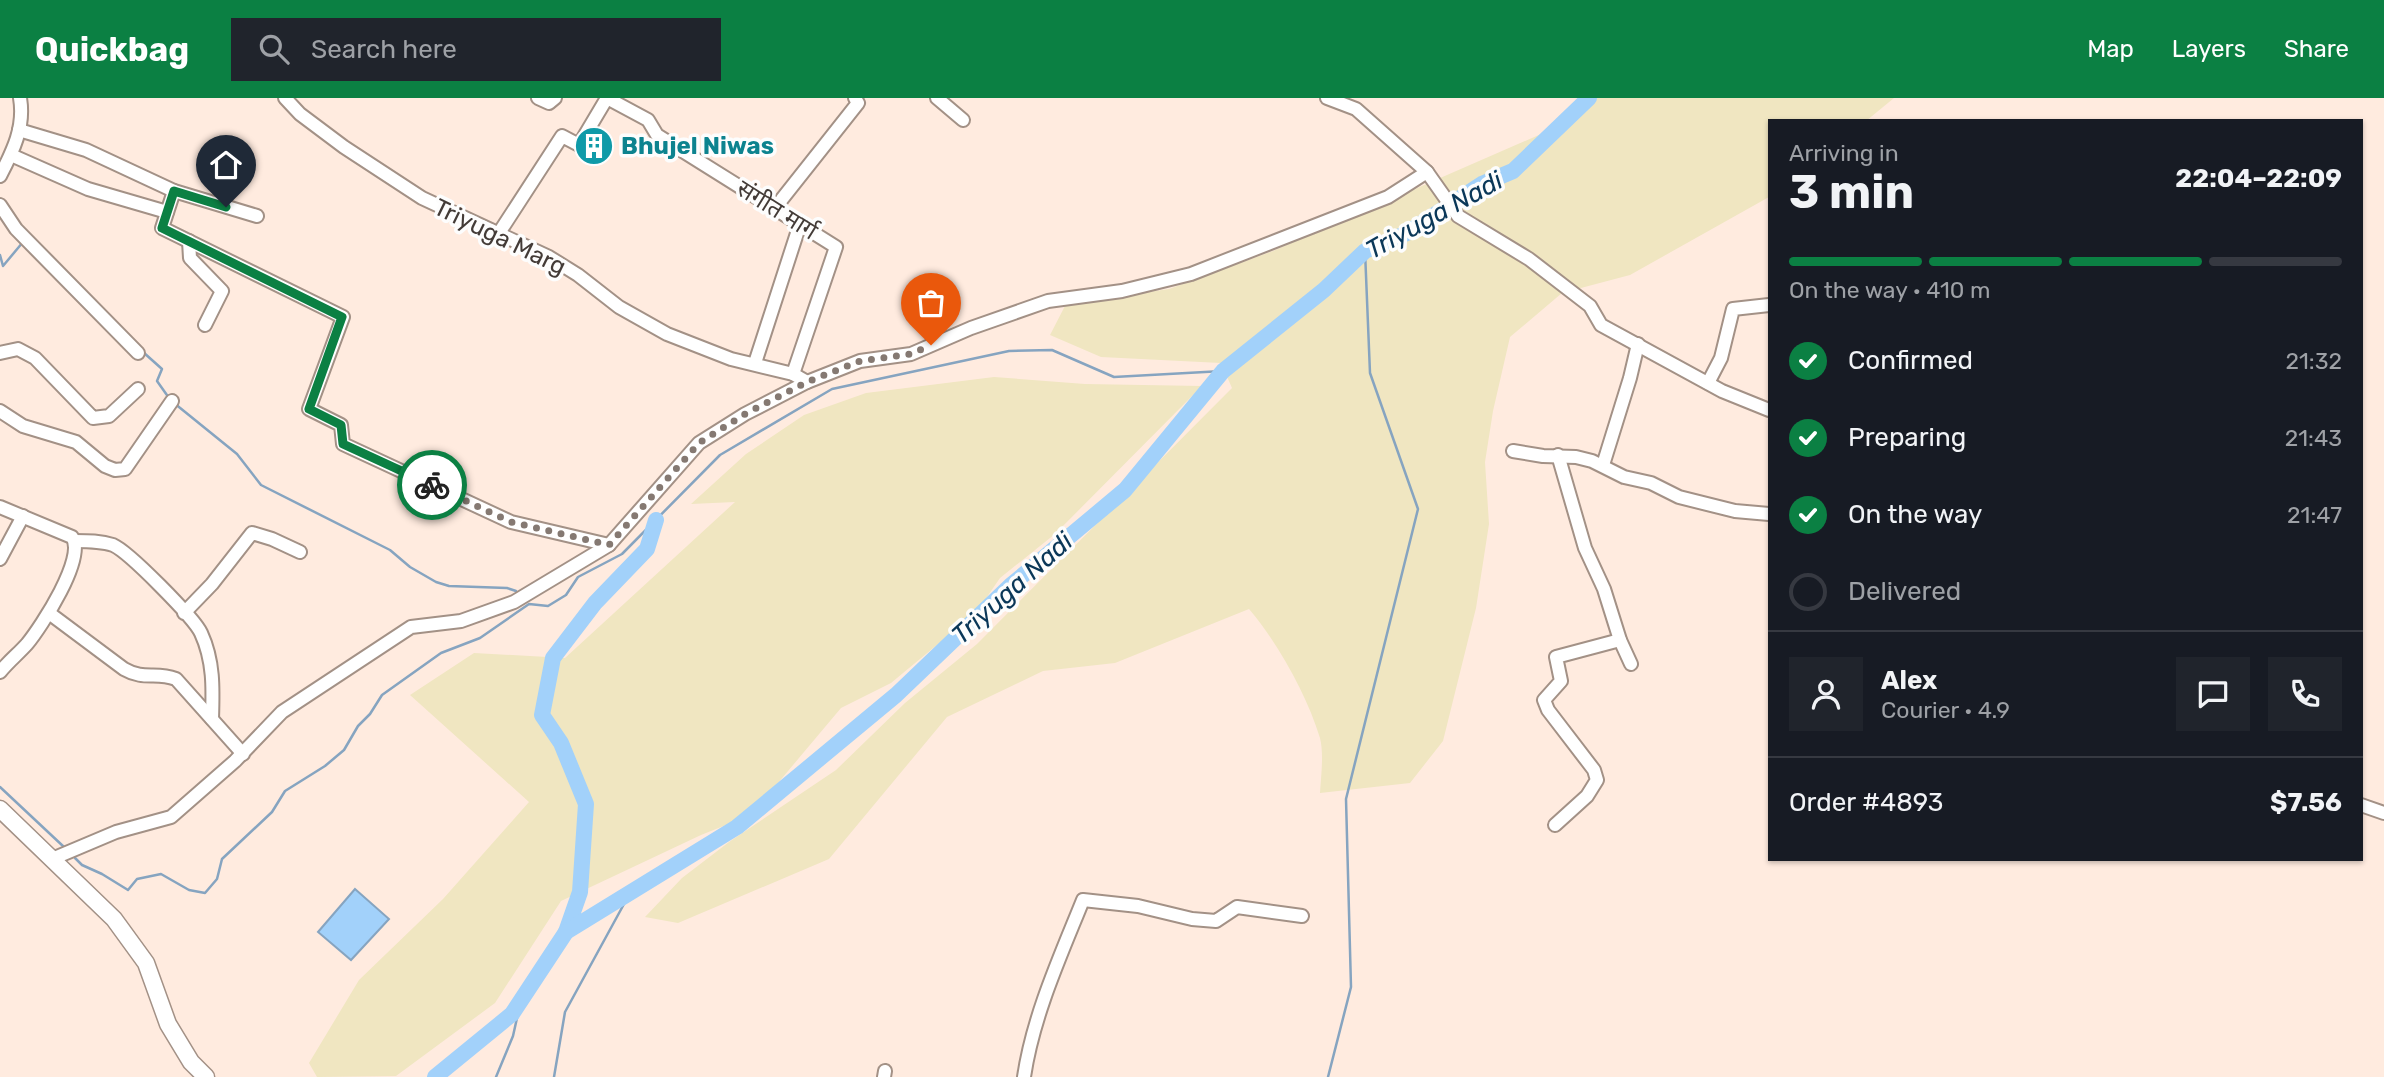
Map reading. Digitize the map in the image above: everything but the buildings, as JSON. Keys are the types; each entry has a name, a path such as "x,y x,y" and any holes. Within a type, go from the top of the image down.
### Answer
{"main road":[{"path":"0,809 114,919 146,963 168,1024 191,1062 206,1077"}],"street":[{"name":"Triyuga Marg","path":"285,98 300,114 333,139 422,198 549,257 619,307 667,334 731,359 793,374 807,382"},
{"path":"538,98 549,103 555,98"},
{"path":"499,233 562,136 579,145 607,98"},
{"name":"संगीत मार्ग","path":"607,98 648,120 657,135 836,247 793,374"},
{"path":"776,210 858,103 855,98"},
{"path":"937,98 963,120"},
{"path":"1327,98 1356,109 1427,172 1458,216 1529,259 1590,306 1601,325 1707,383 1768,410"},
{"path":"0,176 19,130 22,112 17,99"},
{"path":"19,130 86,150 174,191 257,216"},
{"path":"10,155 88,189 167,212"},
{"path":"52,859 116,832 171,817 243,754 282,712 411,627 461,621 514,602 609,545 699,443 745,414 807,382 860,361 911,354 971,328 1048,301 1122,292 1191,274 1388,197 1427,172"},
{"path":"174,191 162,228 342,317 309,409 341,425 343,444 511,522 609,545"},
{"path":"0,205 16,229 138,353"},
{"path":"755,363 800,225"},
{"path":"189,241 190,258 222,291 205,326"},
{"path":"1707,383 1721,358 1733,309 1768,305"},
{"path":"1603,465 1638,344"},
{"path":"0,353 18,349 35,358 93,418 109,416 138,389"},
{"path":"0,411 23,426 76,443 104,466 115,470 125,469 172,401"},
{"path":"1513,451 1543,456 1576,457 1603,465 1624,477 1651,483 1686,499 1735,511 1768,514"},
{"path":"1558,455 1585,548 1604,589 1620,640 1631,664"},
{"path":"0,507 72,537 76,549 72,564 49,613 27,643 0,672"},
{"path":"0,559 23,516"},
{"path":"184,613 212,584 252,533 300,552"},
{"path":"75,541 91,541 116,547 159,585 200,631 211,660 212,719"},
{"path":"49,613 138,677 163,674 176,679 243,754"},
{"path":"1555,825 1587,796 1597,780 1594,770 1548,710 1545,700 1560,681 1556,657 1620,640"},
{"path":"2363,806 2384,813"},
{"path":"1024,1077 1028,1051 1053,975 1083,900 1138,906 1216,922 1237,907 1302,916"}],"sand":[{"path":"1591,98 1894,98 1868,119 1768,119 1768,198 1630,275 1562,293 1510,337 1493,411 1485,462 1489,524 1476,608 1443,741 1410,783 1320,793 1322,751 1308,704 1270,637 1249,609 1115,663 1043,671 947,717 829,859 678,923 645,917 682,878 729,842 836,770 905,703 977,644 1232,388 1221,363 1101,357 1050,335 1066,304 1169,289 1273,251 1573,120"},
{"path":"994,377 1085,384 1202,386 1055,534 1000,578 969,623 938,644 891,683 841,708 751,815 701,835 561,901 495,1003 396,1076 317,1077 309,1063 359,980 443,899 529,802 410,695 474,653 565,658 735,502 691,504 746,454 804,415 866,393"}],"water":[{"path":"355,889 389,919 351,960 318,932"}],"waterway":[{"name":"Triyuga Nadi","path":"435,1077 512,1014 566,932 737,827 896,695 1010,586 1125,490 1223,371 1324,290 1365,251 1407,233 1482,184 1513,171 1589,98"},
{"path":"0,255 3,266 23,242"},
{"path":"1328,1077 1351,987 1346,799 1418,509 1370,373 1365,251"},
{"path":"75,858 82,865 128,890 137,879 161,874 189,890 205,893 217,879 222,859 272,812 285,791 325,766 344,750 358,726 370,714 382,695 441,653 480,638 529,604 548,606 566,595 578,577 622,554 720,455 832,389 1009,351 1052,350 1114,377 1223,371"},
{"path":"143,352 162,369 157,381 169,398"},
{"path":"174,403 237,454 261,485 390,550 410,567 436,582 449,586 507,588 516,591"},
{"path":"566,932 580,892 586,804 561,743 542,715 553,658 595,603 647,549 656,520"},
{"path":"0,787 64,847"},
{"path":"554,1077 565,1012 630,893"},
{"path":"496,1077 513,1036 521,1000"}],"way so far":[{"path":"432,485 511,522 609,545 699,443 745,414 807,382 860,361 911,354 931,345"}],"place":[{"name":"Bhujel Niwas","path":"594,146"}],"route":[{"path":"226,207 174,191 162,228 342,317 309,409 341,425 343,444 432,485"}]}
